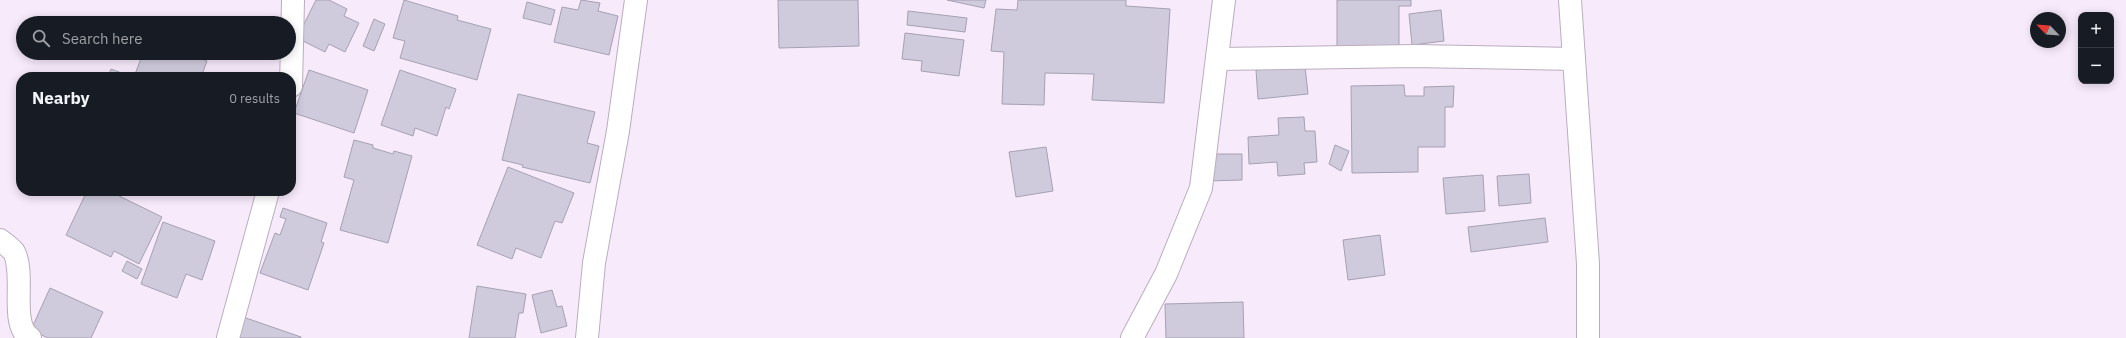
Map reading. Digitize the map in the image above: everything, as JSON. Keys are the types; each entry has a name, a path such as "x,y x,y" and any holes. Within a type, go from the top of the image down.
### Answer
{"street":[{"path":"293,0 293,16"},
{"path":"587,338 594,263 618,131 636,0"},
{"path":"1132,338 1166,274 1201,188 1224,0"},
{"path":"1570,0 1588,264 1588,338"},
{"path":"1217,59 1414,56 1574,59"},
{"path":"291,72 292,60"},
{"path":"228,338 267,196"},
{"path":"0,240 14,252 19,282 19,320 26,335 30,338"}],"building":[{"path":"316,0 329,0 347,9 344,16 359,23 345,52 329,44 325,52 297,38"},
{"path":"404,0 458,16 457,20 491,29 477,80 400,58 405,41 393,38"},
{"path":"581,0 600,3 598,11 618,16 609,55 554,42 562,7 578,10"},
{"path":"778,0 858,0 859,46 779,48"},
{"path":"947,0 986,0 984,8"},
{"path":"1018,0 1126,0 1126,6 1170,9 1164,103 1092,100 1094,74 1045,73 1044,105 1002,104 1004,52 991,51 996,9 1017,10"},
{"path":"1337,0 1411,0 1411,6 1399,6 1399,54 1337,53"},
{"path":"527,2 555,10 551,25 523,18"},
{"path":"1441,10 1444,41 1412,45 1409,14"},
{"path":"908,11 967,18 965,32 907,25"},
{"path":"374,19 385,24 374,51 363,46"},
{"path":"905,33 964,40 959,76 921,71 922,61 902,59"},
{"path":"140,60 207,61 203,72 136,72"},
{"path":"1305,66 1308,94 1258,99 1256,70"},
{"path":"111,69 119,72 110,72"},
{"path":"309,70 368,90 354,133 296,114 296,107"},
{"path":"400,70 456,89 449,109 446,107 437,136 415,128 413,136 381,125"},
{"path":"1404,85 1405,96 1424,96 1424,87 1454,86 1453,107 1445,107 1445,147 1418,147 1418,172 1352,173 1351,86"},
{"path":"518,94 595,112 587,143 599,146 590,183 522,167 523,165 502,160"},
{"path":"1304,117 1305,131 1315,131 1317,162 1304,163 1305,174 1278,176 1277,162 1249,164 1248,137 1279,135 1278,118"},
{"path":"354,140 373,145 373,148 393,154 394,151 412,156 388,243 340,230 354,180 344,177"},
{"path":"1335,145 1349,151 1341,171 1329,164"},
{"path":"1046,147 1053,191 1016,197 1009,152"},
{"path":"1208,154 1242,154 1242,180 1207,181"},
{"path":"508,167 574,193 562,223 555,221 541,258 516,248 512,259 477,245"},
{"path":"1529,174 1531,203 1499,206 1497,176"},
{"path":"1483,175 1485,211 1446,214 1443,178"},
{"path":"85,196 119,196 162,217 139,264 114,251 111,257 66,235"},
{"path":"283,208 327,223 321,242 324,243 308,290 260,273 275,233 280,235 286,219 280,217"},
{"path":"1545,218 1548,242 1471,252 1468,227"},
{"path":"163,222 215,241 202,280 186,274 177,298 141,284"},
{"path":"1380,235 1385,275 1348,280 1343,240"},
{"path":"127,261 142,269 137,279 122,271"},
{"path":"477,286 526,294 523,313 519,313 515,338 469,338"},
{"path":"50,288 103,312 91,338 48,338 31,330"},
{"path":"552,290 557,307 562,306 567,326 541,333 532,295"},
{"path":"1243,302 1244,338 1166,338 1165,304"},
{"path":"243,317 301,337 301,338 235,338"}]}
